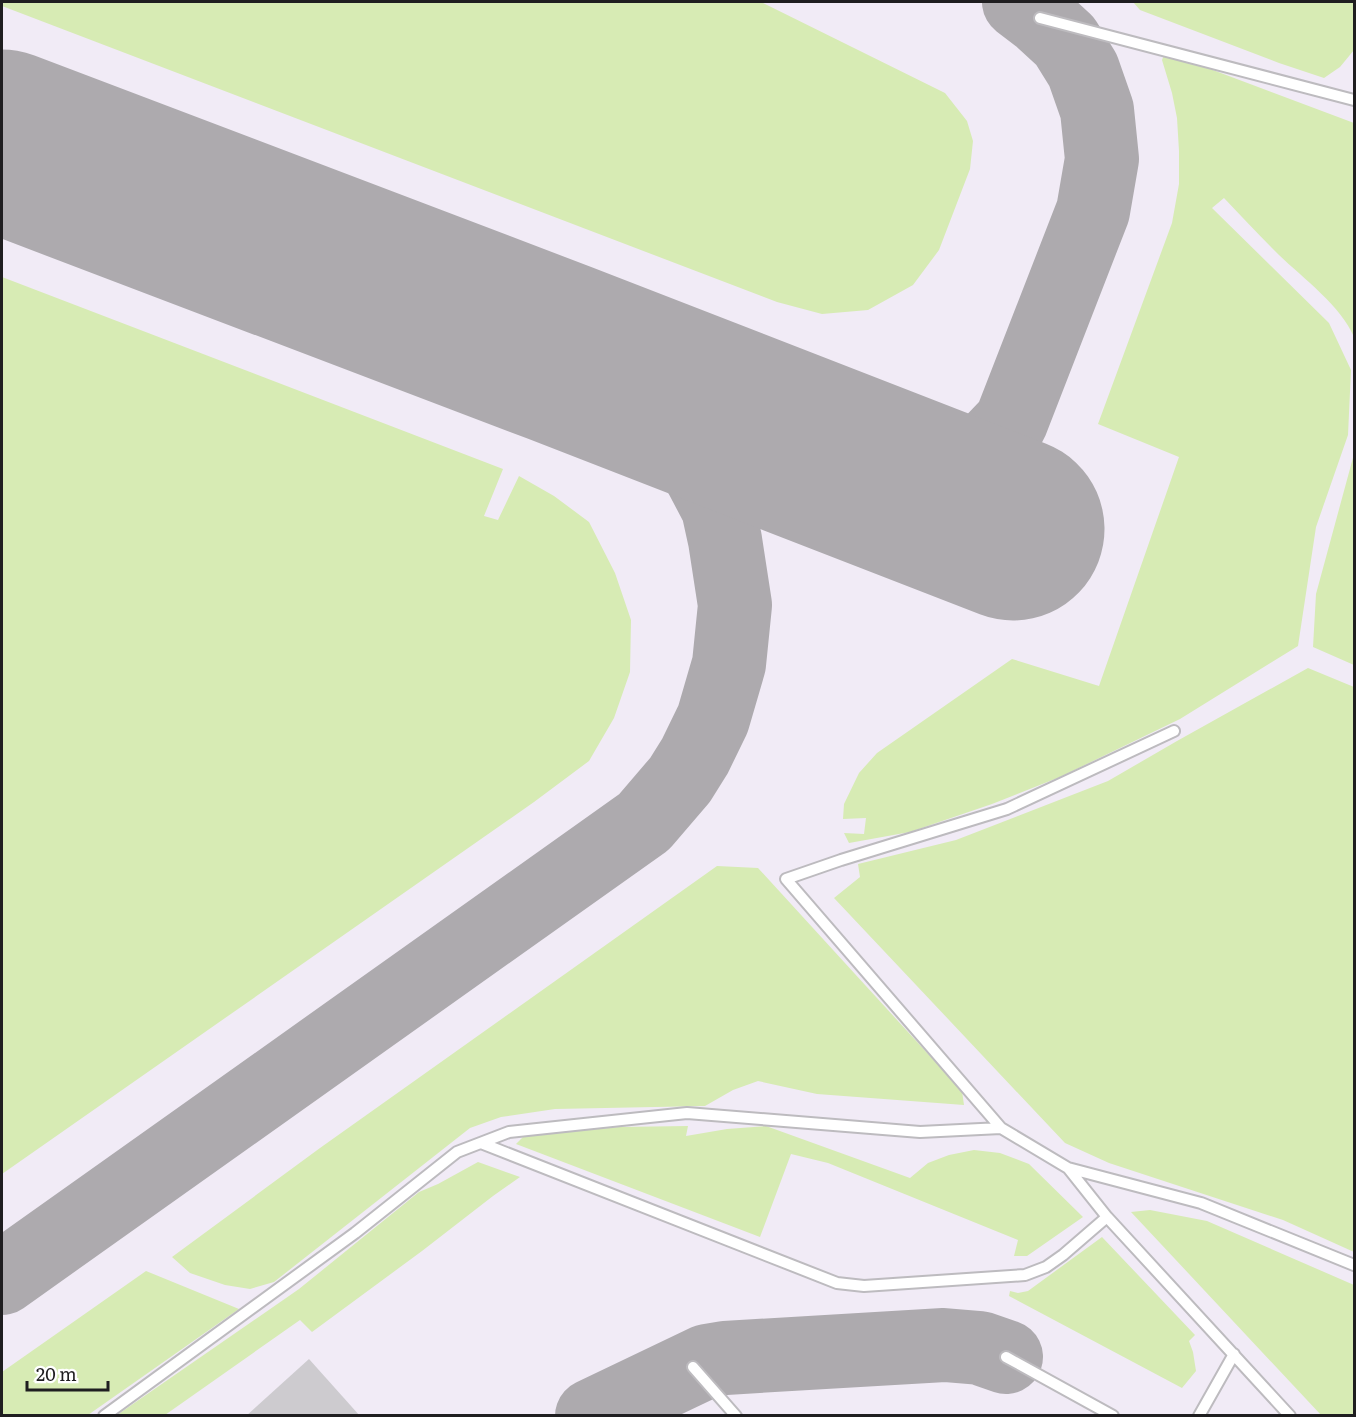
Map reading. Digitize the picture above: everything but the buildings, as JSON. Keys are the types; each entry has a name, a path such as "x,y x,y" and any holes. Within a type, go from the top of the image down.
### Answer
{"lane":[{"path":"1040,18 1354,100"},
{"path":"1174,731 1007,809 786,879 1000,1128 1068,1168 1201,1203 1354,1265"},
{"path":"104,1416 355,1233 457,1152 509,1132 687,1113 920,1132 1000,1128"},
{"path":"481,1143 837,1284 864,1286 1025,1275 1047,1267 1107,1217"},
{"path":"1068,1168 1107,1217 1290,1416"},
{"path":"1198,1416 1234,1354"},
{"path":"1006,1357 1113,1416"},
{"path":"693,1367 736,1416"}],"shaded area":[{"path":"2,2 1354,2 1354,1415 2,1416"}],"green space":[{"path":"2,2 761,2 945,93 967,121 973,141 970,169 939,250 913,285 868,310 822,314 777,302 2,6"},
{"path":"1133,2 1354,2 1354,50 1340,67 1324,78 1140,10"},
{"path":"1164,55 1173,55 1354,123 1354,337 1331,304 1224,198 1212,208 1329,323 1351,370 1348,435 1316,527 1298,646 1180,719 1060,777 992,804 910,832 849,843 844,833 864,834 866,818 843,819 844,804 859,773 877,753 1012,659 1099,686 1179,457 1098,424 1172,223 1179,184 1177,118 1162,60"},
{"path":"2,277 503,469 484,516 498,520 519,476 554,496 589,522 615,573 631,620 630,672 614,718 589,761 534,802 2,1174"},
{"path":"1354,454 1354,665 1313,647 1316,594"},
{"path":"1308,668 1354,687 1354,1252 1283,1220 1109,1163 1065,1143 834,898 860,877 858,864 956,840 1108,781"},
{"path":"717,866 758,868 962,1091 964,1105 817,1094 758,1081 733,1090 705,1106 555,1109 501,1117 470,1128 274,1282 250,1289 225,1285 190,1273 172,1257 320,1148"},
{"path":"688,1126 686,1136 727,1129 766,1126 910,1178 928,1163 949,1155 974,1150 1000,1153 1029,1164 1083,1217 1027,1256 1014,1256 1018,1240 828,1163 791,1154 760,1237 516,1144 524,1136 619,1127"},
{"path":"478,1162 520,1177 312,1332 300,1320 165,1415 117,1415 299,1289 419,1192"},
{"path":"1150,1210 1207,1221 1354,1285 1354,1415 1321,1415 1131,1212"},
{"path":"1102,1237 1195,1335 1189,1341 1196,1371 1182,1388 1009,1296 1010,1291 1018,1293 1028,1291"},
{"path":"146,1271 239,1309 88,1415 2,1415 2,1372"}],"taxiway":[{"path":"876,477 919,473 964,457 990,444 1011,422 1093,211 1102,159 1097,110 1083,70 1065,41 1019,2"},
{"path":"2,1278 644,822 680,780 695,756 713,719 729,664 735,605 718,508 698,470 665,428 635,402 560,353"},
{"path":"592,1416 707,1361 725,1358 944,1345 980,1348 1006,1357"}],"runway":[{"path":"2,141 560,353 1013,529"}]}
